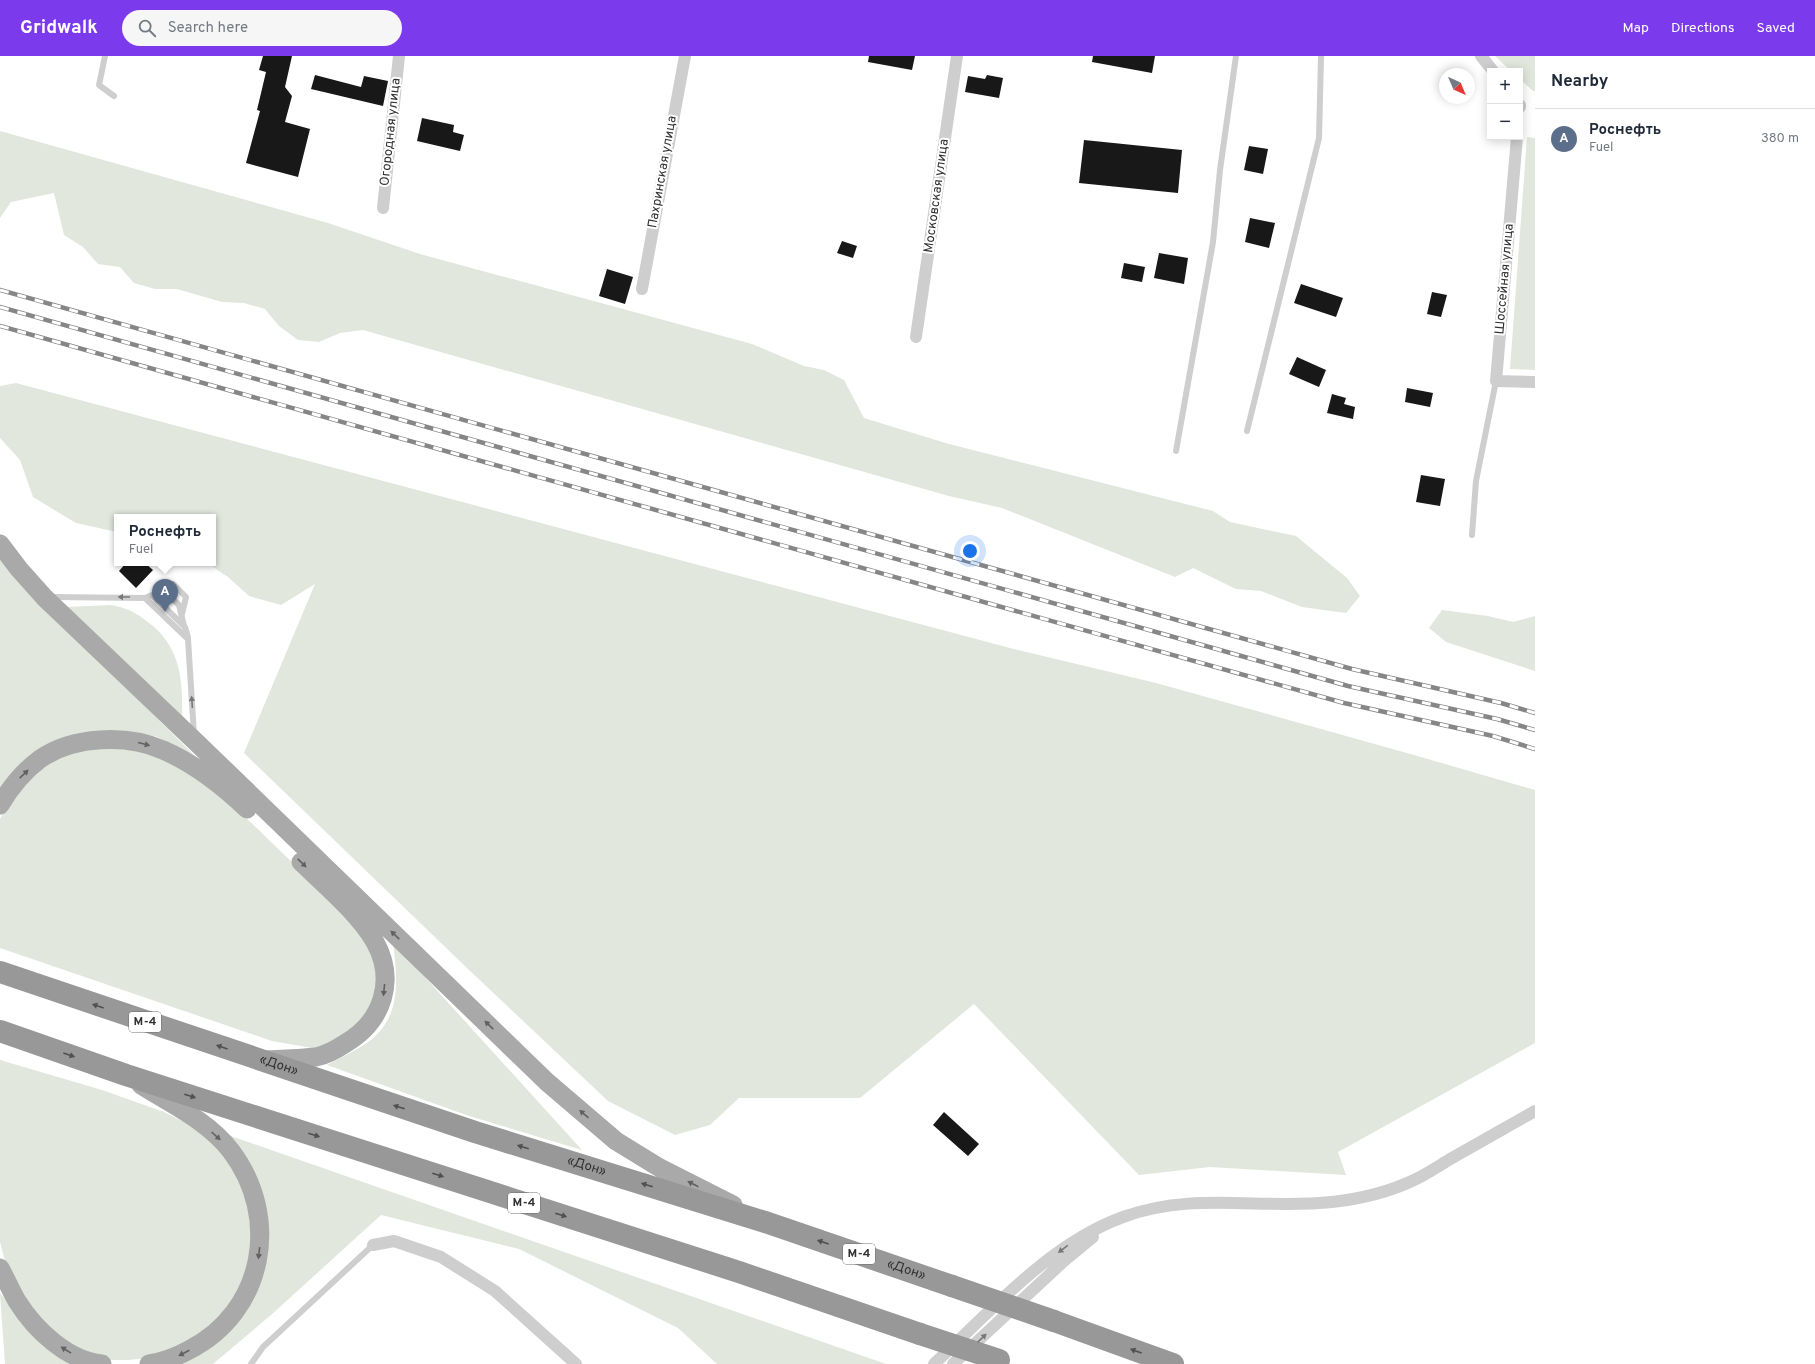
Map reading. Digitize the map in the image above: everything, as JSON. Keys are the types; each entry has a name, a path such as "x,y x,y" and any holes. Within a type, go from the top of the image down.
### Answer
{"highway":[{"name":"«Дон»","path":"0,972 475,1132 765,1222 1054,1321 1173,1364"},
{"name":"М-4","path":"0,1031 126,1075 739,1272 1005,1362"}],"main road":[{"path":"0,544 19,569 44,597 548,1082 587,1117 616,1141 642,1157 765,1222"},
{"path":"0,805 18,779 40,759 62,748 83,743 106,740 127,740 142,743 178,757 202,772 231,794 306,866 363,924 375,942 382,958 386,976 383,997 374,1019 357,1037 338,1048 316,1057 259,1060"},
{"path":"126,1075 202,1124 219,1138 231,1151 254,1192 259,1219 260,1251 257,1266 245,1297 234,1313 223,1326 208,1339 195,1347 175,1358 149,1364"},
{"path":"0,1268 18,1302 47,1336 66,1350 81,1358 102,1364"}],"street":[{"name":"Огородная улица","path":"383,208 399,56"},
{"name":"Пахринская улица","path":"642,289 685,56"},
{"name":"Московская улица","path":"916,337 957,56"},
{"path":"1481,56 1491,68"},
{"name":"Шоссейная улица","path":"1496,381 1517,140"},
{"path":"1496,381 1535,382"},
{"path":"934,1364 1037,1268 1068,1244 1099,1227 1148,1209 1175,1204 1202,1202 1297,1204 1332,1202 1387,1190 1414,1180 1535,1111"},
{"path":"953,1364 1065,1260 1100,1232 1122,1218"},
{"path":"373,1245 394,1241 441,1257 495,1291 576,1364"}],"lane":[{"path":"105,56 99,85 114,96"},
{"path":"1176,450 1213,242 1220,170 1236,56"},
{"path":"1247,431 1319,138 1321,56"},
{"path":"1472,535 1476,481 1496,381"},
{"path":"44,597 145,598 173,584 186,597 181,616"},
{"path":"163,590 178,605 188,639 195,741"},
{"path":"152,595 185,627"},
{"path":"145,598 188,639"},
{"path":"251,1364 263,1347 373,1245"}],"shaded area":[{"path":"1495,56 1535,56 1535,91 1533,91 1523,82 1523,68 1508,68"},
{"path":"0,131 328,223 420,254 752,344 804,366 824,370 844,380 864,418 949,444 1213,511 1230,522 1296,536 1347,578 1360,596 1346,613 1302,607 1261,591 1236,589 1193,568 1175,577 1002,508 949,496 363,330 340,333 319,342 298,340 279,326 265,309 244,303 222,302 177,289 155,289 134,283 120,267 98,264 83,247 64,235 54,193 11,202 0,218"},
{"path":"1527,137 1535,138 1535,370 1510,369"},
{"path":"16,383 1010,648 1156,683 1535,790 1535,1043 1338,1152 1346,1175 1210,1167 1139,1175 974,1004 860,1098 739,1098 710,1125 675,1135 608,1101 468,969 244,753 315,584 281,605 249,596 228,577 212,566 216,566 216,514 114,514 114,531 76,523 33,497 20,460 0,438 0,386"},
{"path":"0,555 36,598 195,756 155,736 114,731 79,734 0,789"},
{"path":"110,605 126,609 140,616 160,632 168,643 178,666 182,691 182,718 67,607"},
{"path":"1442,610 1488,616 1513,622 1535,616 1535,671 1446,642 1429,628"},
{"path":"112,747 150,753 186,769 243,815 299,869 367,941 379,972 375,1003 355,1031 318,1049 272,1041 0,948 0,819 21,788 50,762 72,752"},
{"path":"393,942 582,1150 469,1116 327,1065 349,1054 375,1036 391,1013 396,987"},
{"path":"0,1060 102,1090 164,1112 190,1125 222,1150 242,1183 254,1225 244,1285 206,1333 148,1358 109,1360 69,1346 37,1315 6,1265 0,1242"},
{"path":"228,1135 886,1364 717,1364 678,1328 519,1249 381,1215 271,1315 213,1364 180,1364 203,1353 220,1340 255,1296 265,1270 267,1245"},
{"path":"0,1293 34,1331 78,1364 5,1364"}],"building":[{"path":"263,56 292,56 285,87 292,96 285,122 310,129 298,177 246,163 260,111 257,110 266,72 259,70"},
{"path":"869,56 915,56 912,70 868,62"},
{"path":"1093,56 1155,56 1152,73 1092,62"},
{"path":"315,75 361,87 364,76 388,81 383,106 311,89"},
{"path":"987,75 1003,78 999,98 965,92 968,76 985,79"},
{"path":"422,118 454,125 453,132 464,135 460,151 417,141"},
{"path":"1084,140 1182,150 1178,193 1079,183"},
{"path":"1249,146 1268,149 1263,174 1244,170"},
{"path":"1250,218 1275,223 1269,248 1245,242"},
{"path":"842,241 857,246 853,258 837,253"},
{"path":"1159,253 1188,258 1184,284 1154,278"},
{"path":"1124,263 1145,267 1142,282 1121,278"},
{"path":"607,269 633,277 625,304 599,296"},
{"path":"1301,284 1343,298 1336,317 1294,303"},
{"path":"1432,292 1447,295 1441,317 1427,314"},
{"path":"1297,357 1326,370 1319,387 1289,374"},
{"path":"1407,388 1433,393 1430,407 1405,402"},
{"path":"1332,394 1346,398 1344,404 1355,407 1353,419 1327,413"},
{"path":"1421,475 1445,479 1440,506 1416,502"},
{"path":"123,566 148,566 153,570 136,588 119,571"},
{"path":"944,1112 979,1144 968,1156 933,1125"}],"railway":[{"path":"0,290 1352,669 1501,703 1535,713"},
{"path":"0,307 1348,686 1497,719 1535,730"},
{"path":"0,326 1344,703 1493,736 1535,749"}],"place":[{"name":"Роснефть","path":"165,612"}]}
